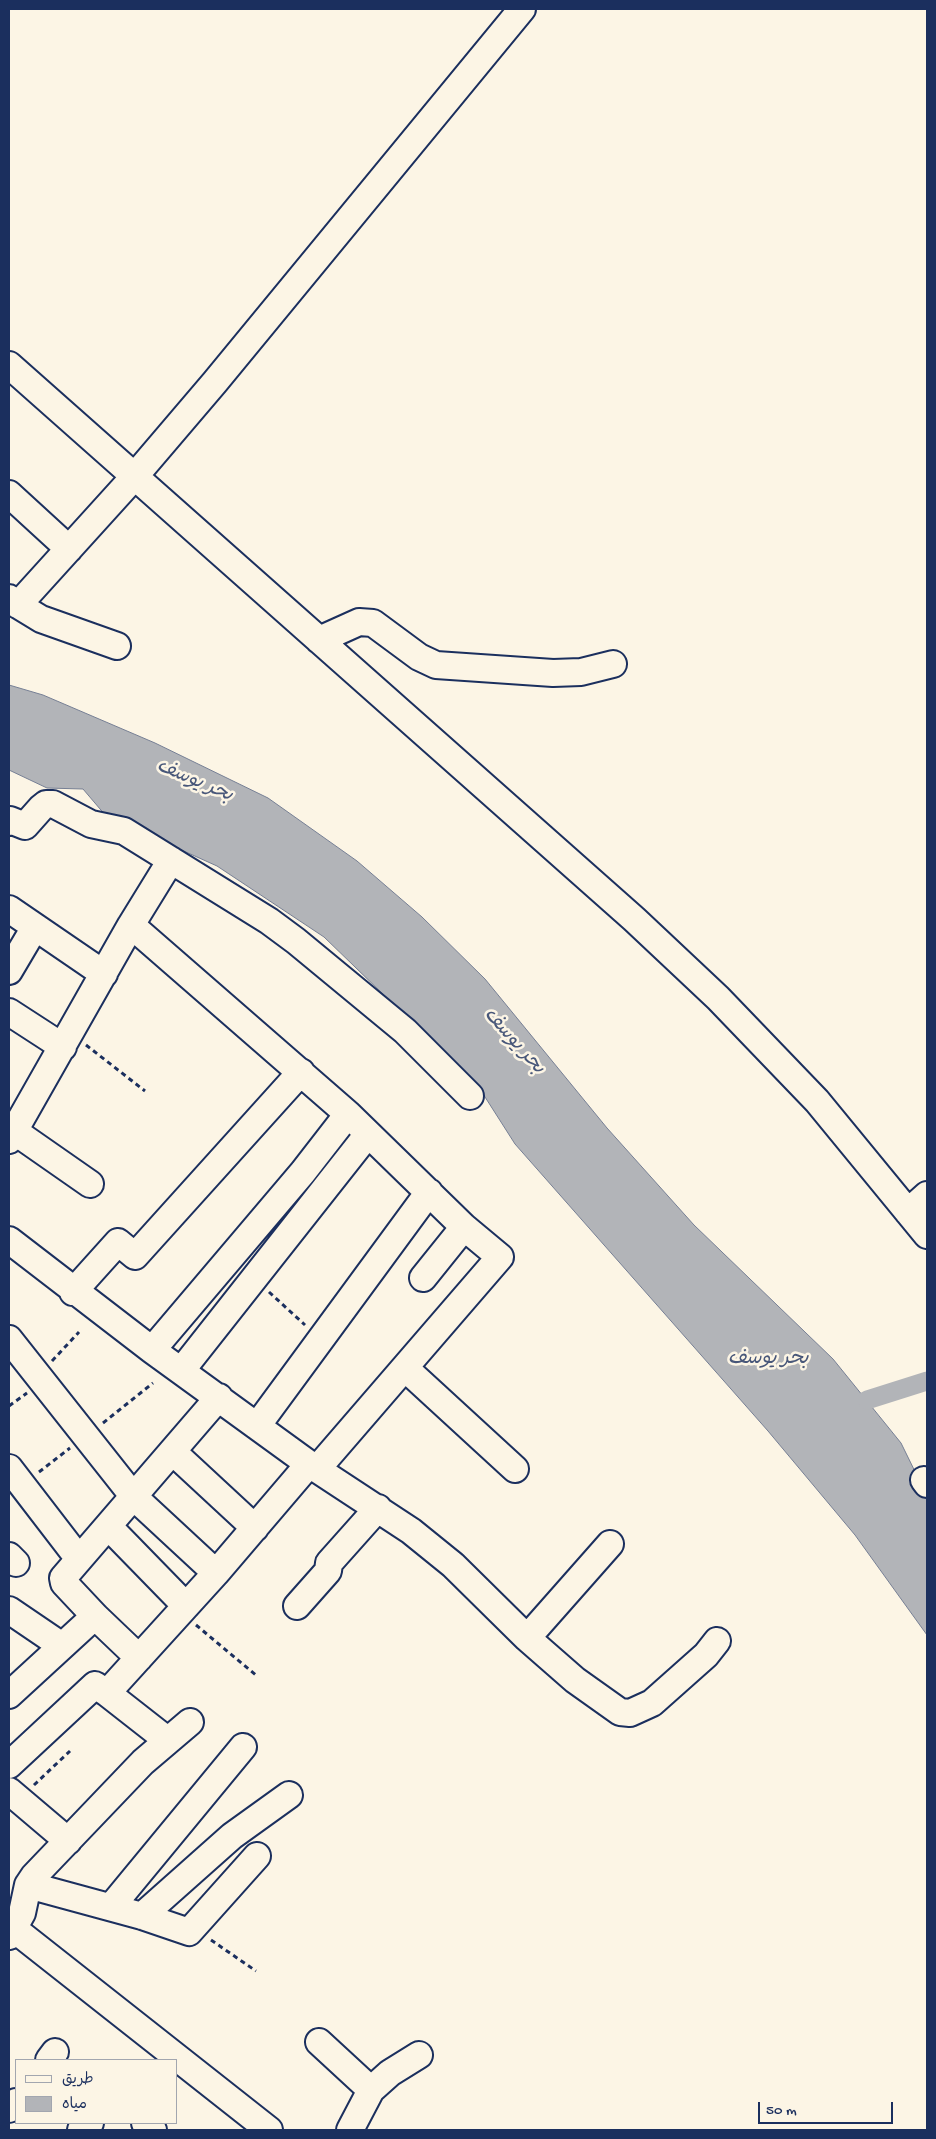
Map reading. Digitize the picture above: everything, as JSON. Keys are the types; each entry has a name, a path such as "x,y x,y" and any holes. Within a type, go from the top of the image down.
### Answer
{"street":[{"path":"116,646 42,619 13,602 69,549 134,477 215,382 522,9"},
{"path":"9,365 634,919 718,998 918,1204 927,1235"},
{"path":"9,494 69,549"},
{"path":"319,640 359,622 372,623 419,657 436,665 553,673 581,672 613,664"},
{"path":"9,820 25,826 46,804 53,804 91,824 124,831 269,921 296,941 405,1031 470,1096"},
{"path":"90,1184 12,1135 131,924 171,860"},
{"path":"9,909 104,974"},
{"path":"107,1693 255,1528 405,1368 500,1257 464,1227 348,1114 131,924"},
{"path":"9,971 35,927"},
{"path":"9,1012 67,1040"},
{"path":"74,1292 118,1242 135,1256 300,1072"},
{"path":"152,1350 303,1172 348,1114"},
{"path":"182,1371 368,1134"},
{"path":"258,1426 428,1192"},
{"path":"423,1278 464,1227"},
{"path":"10,1244 152,1350 313,1466 411,1531 453,1565 527,1638 575,1680 620,1712 630,1713 652,1703 706,1656 717,1642"},
{"path":"9,1339 134,1497 216,1573"},
{"path":"405,1368 515,1469"},
{"path":"139,1658 95,1616 63,1578 219,1397"},
{"path":"173,1452 255,1528"},
{"path":"15,1477 79,1559"},
{"path":"297,1606 328,1571 329,1563 378,1508"},
{"path":"108,1526 183,1609"},
{"path":"527,1638 610,1544"},
{"path":"9,1610 62,1646"},
{"path":"9,1695 95,1616"},
{"path":"9,1765 95,1685 167,1740"},
{"path":"176,2059 11,1932 22,1913 28,1885 120,1786 167,1740 190,1722"},
{"path":"111,1907 243,1747"},
{"path":"14,1795 68,1841"},
{"path":"142,1916 232,1836 289,1795"},
{"path":"28,1885 142,1916 189,1932 257,1856"},
{"path":"319,2042 371,2090"},
{"path":"350,2130 371,2090 390,2073 419,2056"},
{"path":"178,2060 269,2130"}],"path":[{"path":"67,1040 145,1091"},
{"path":"254,1278 320,1339"},
{"path":"39,1376 79,1332"},
{"path":"15,1477 85,1437 153,1383"},
{"path":"183,1609 257,1676"},
{"path":"14,1795 70,1751"},
{"path":"189,1932 211,1941 256,1971"}],"water":[{"name":"بحر يوسف","path":"9,685 43,695 155,743 268,798 357,861 422,917 485,979 607,1128 694,1225 833,1359 901,1443 927,1496 927,1635 855,1535 768,1431 515,1144 478,1086 324,937 217,866 106,816 83,789 47,788 9,770"}],"waterway":[{"path":"867,1400 927,1381"}]}
